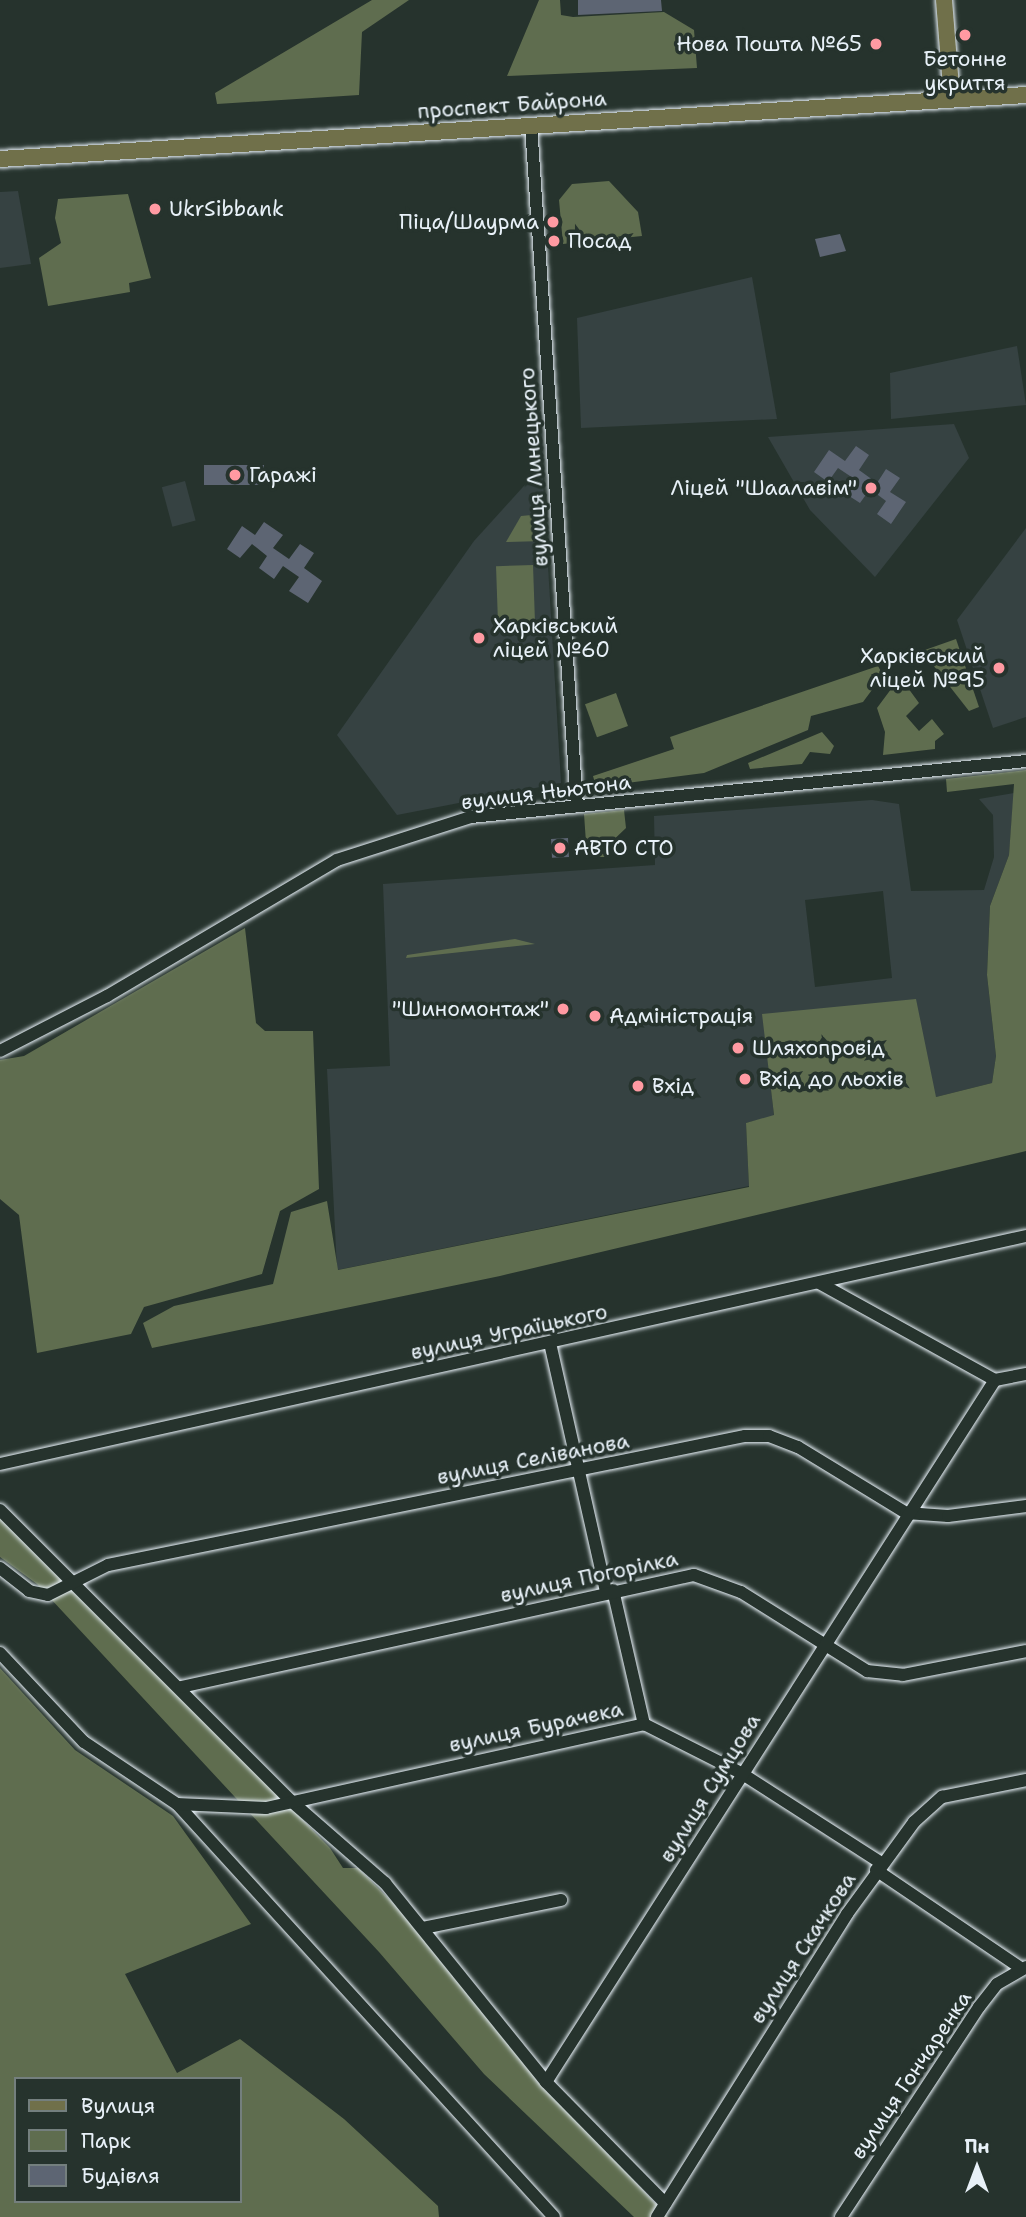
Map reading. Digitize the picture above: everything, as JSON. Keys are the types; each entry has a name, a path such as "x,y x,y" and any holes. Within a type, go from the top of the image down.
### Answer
{"main road":[{"path":"944,0 952,99"},
{"name":"проспект Байрона","path":"0,159 1026,95"}],"street":[{"name":"вулиця Линецького","path":"531,125 577,806"},
{"name":"вулиця Ньютона","path":"0,1051 107,996 337,860 471,817 1026,761"},
{"name":"вулиця Уграїцького","path":"0,1464 1026,1236"},
{"path":"819,1283 995,1380 1026,1374"},
{"path":"550,1343 576,1468 644,1724"},
{"name":"вулиця Сумцова","path":"546,2082 905,1513 995,1380"},
{"name":"вулиця Селіванова","path":"0,1568 38,1596 108,1565 576,1468 769,1436 798,1447 905,1513 948,1516 1026,1506"},
{"path":"0,1510 74,1580 291,1801 385,1883 423,1928 448,1967 546,2082 665,2203"},
{"name":"вулиця Погорілка","path":"181,1687 610,1590 706,1576 826,1640 867,1671 884,1674 1026,1651"},
{"path":"0,1653 84,1742 177,1804 554,2217"},
{"name":"вулиця Бурачека","path":"177,1804 266,1808 644,1724 741,1773 1024,1967"},
{"name":"вулиця Скачкова","path":"657,2217 879,1867 942,1797 1026,1780"},
{"path":"423,1928 561,1900"},
{"name":"вулиця Гончаренка","path":"841,2217 979,2007 997,1984 1024,1967"}],"shaded area":[{"path":"18,191 31,264 0,268 0,192"},
{"path":"752,277 777,419 581,428 577,318"},
{"path":"1017,346 1026,405 891,419 890,373"},
{"name":"Ліцей \"Шаалавім\"","path":"954,424 969,458 875,577 810,510 768,437"},
{"name":"Харківський ліцей №60","path":"542,466 561,783 397,815 337,735 474,541"},
{"path":"185,481 196,521 172,527 162,487"},
{"name":"Харківський ліцей №95","path":"1026,528 1026,717 993,728 957,620"},
{"path":"1014,793 1009,855 990,906 987,975 996,1056 992,1083 936,1097 763,1014 774,1116 746,1123 749,1186 337,1270 327,1069 390,1066 383,884 655,865 654,816 872,800 899,804 911,891 984,890 994,857 993,815 979,799","holes":["883,891 892,978 815,987 805,900"]}],"green space":[{"path":"372,0 409,0 362,32 359,95 217,104 215,93"},
{"path":"539,0 560,0 561,15 573,17 664,12 694,30 697,68 507,76"},
{"path":"609,181 638,212 642,236 563,244 559,200 572,184"},
{"path":"128,194 151,278 129,283 130,292 48,306 39,258 61,243 55,218 58,199"},
{"path":"542,514 543,541 506,542 521,516"},
{"path":"533,565 535,623 498,624 496,566"},
{"path":"956,639 979,707 969,711 922,651"},
{"path":"878,666 883,675 863,702 811,716 808,730 704,773 596,787 593,776 674,749 670,737"},
{"path":"900,677 919,703 906,716 919,731 932,719 944,734 935,741 935,749 883,755 885,732 877,708"},
{"path":"616,693 628,726 597,737 585,704"},
{"path":"822,732 834,746 830,754 810,752 802,764 750,769 748,763"},
{"path":"1026,770 1026,1151 500,1276 152,1348 143,1323 174,1306 273,1284 291,1212 327,1201 338,1270 749,1187 746,1123 774,1115 762,1014 916,999 936,1097 992,1083 996,1056 987,975 990,906 1009,855 1014,784 947,792 946,779"},
{"path":"624,810 626,828 605,848 613,853 610,857 587,857 584,814"},
{"path":"245,928 256,1023 265,1031 313,1031 319,1189 280,1211 262,1274 144,1307 131,1334 37,1353 19,1215 0,1199 0,1060 24,1056"},
{"path":"515,939 535,944 406,958 407,955"},
{"path":"0,1511 330,1848 343,1868 358,1868 411,1921 531,2071 668,2217 634,2217 484,2074 379,1952 37,1584 0,1557"},
{"path":"0,1668 75,1750 173,1816 251,1924 125,1974 177,2073 240,2039 344,2119 438,2206 439,2217 0,2217"}],"building":[{"path":"578,0 661,0 662,11 578,15"},
{"path":"840,234 846,251 820,257 815,239"},
{"name":"Ліцей \"Шаалавім\"","path":"856,446 869,455 859,470 877,483 886,469 900,478 890,492 906,502 891,524 877,514 886,501 870,489 860,503 846,494 856,480 838,468 828,482 814,472 829,450 845,461"},
{"name":"Гаражі","path":"204,465 264,465 264,485 204,485"},
{"path":"264,522 283,535 273,548 289,559 300,544 314,553 304,568 322,581 308,603 289,591 299,577 283,566 274,579 259,568 267,556 252,544 240,558 227,549 242,526 255,535"},
{"name":"АВТО СТО","path":"568,838 569,857 552,858 551,839"}],"place":[{"name":"Бетонне укриття","path":"965,35"},
{"name":"Нова Пошта №65","path":"876,44"},
{"name":"UkrSibbank","path":"155,209"},
{"name":"Піца/Шаурма","path":"553,222"},
{"name":"Посад","path":"554,241"},
{"name":"Гаражі","path":"235,475"},
{"name":"Ліцей \"Шаалавім\"","path":"871,488"},
{"name":"Харківський ліцей №60","path":"479,638"},
{"name":"Харківський ліцей №95","path":"999,668"},
{"name":"АВТО СТО","path":"560,848"},
{"name":"\"Шиномонтаж\"","path":"563,1009"},
{"name":"Адміністрація","path":"595,1016"},
{"name":"Шляхопровід","path":"738,1048"},
{"name":"Вхід до льохів","path":"745,1079"},
{"name":"Вхід","path":"638,1086"}]}
